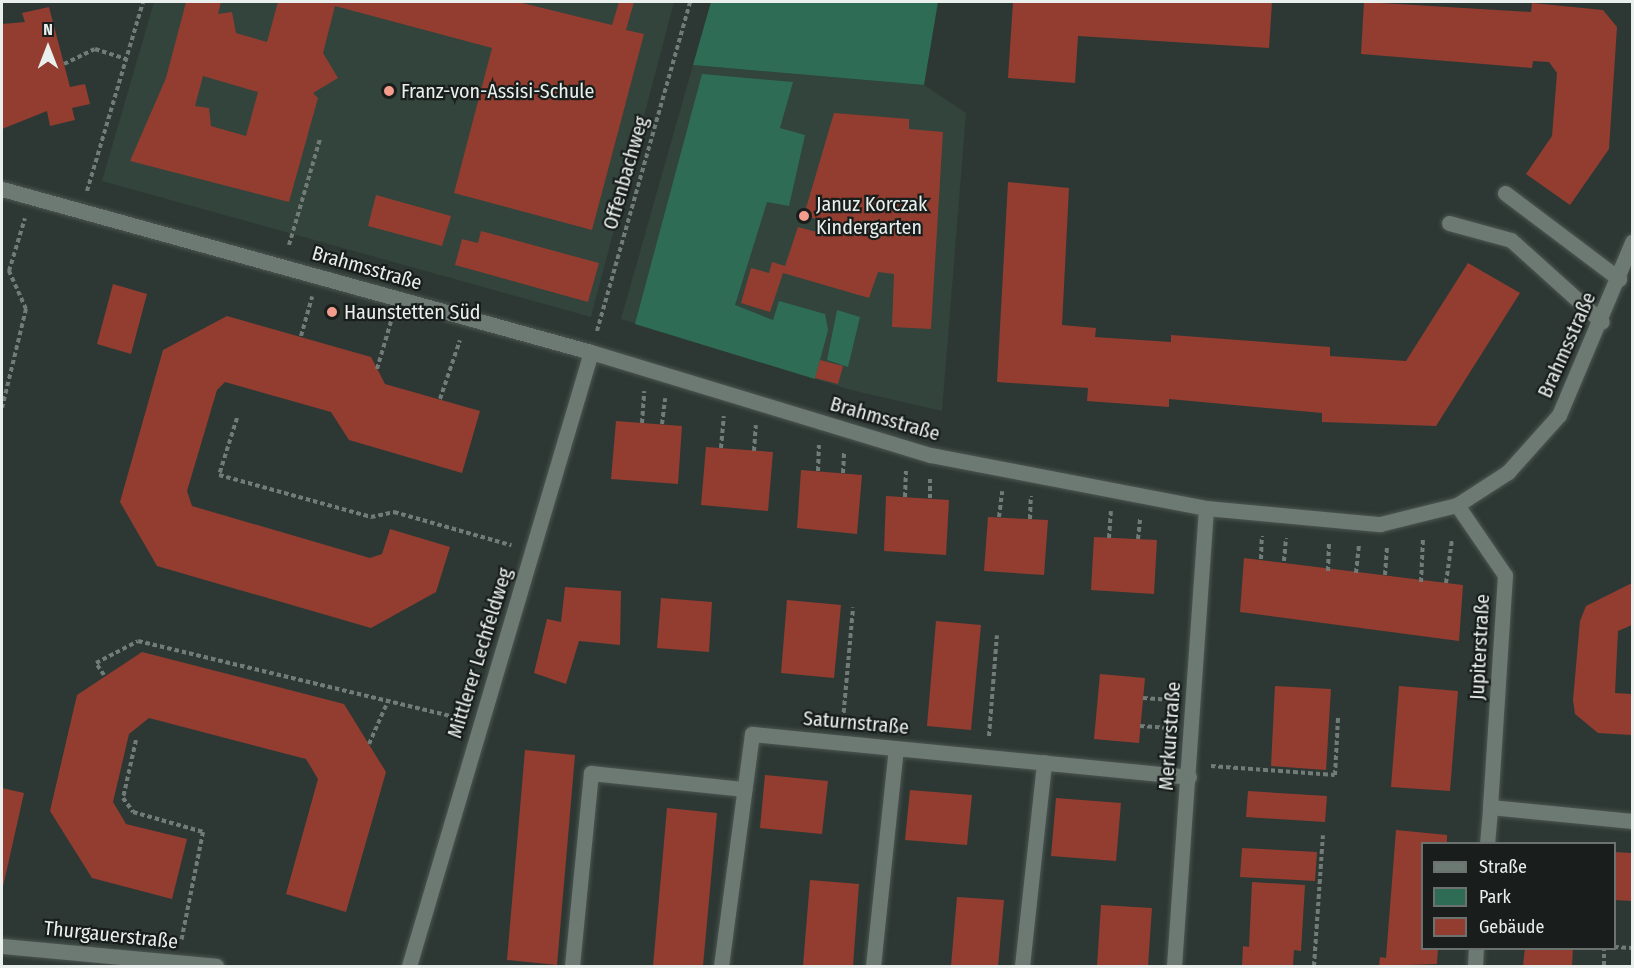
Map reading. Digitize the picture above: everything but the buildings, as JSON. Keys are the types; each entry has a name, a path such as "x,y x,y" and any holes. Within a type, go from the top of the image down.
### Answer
{"street":[{"name":"Brahmsstraße","path":"2,189 591,352 931,455 1206,508 1380,524 1424,516 1457,505 1508,472 1559,415 1602,322 1632,242"},
{"path":"1505,193 1619,279"},
{"path":"1449,223 1511,240 1602,322"},
{"name":"Mittlerer Lechfeldweg","path":"409,966 591,352"},
{"name":"Jupiterstraße","path":"1457,505 1504,575 1487,842"},
{"name":"Merkurstraße","path":"1174,966 1206,508"},
{"name":"Saturnstraße","path":"721,966 752,734 1044,762 1189,771"},
{"path":"873,966 896,748"},
{"path":"1022,966 1044,762"},
{"path":"572,966 591,773 744,789"},
{"path":"1490,807 1632,821"},
{"name":"Thurgauerstraße","path":"2,946 216,966"},
{"path":"1475,966 1476,950"}],"path":[{"path":"81,212 143,2"},
{"name":"Offenbachweg","path":"591,352 690,2"},
{"path":"64,64 95,49 126,58"},
{"path":"295,226 320,139"},
{"path":"2,408 26,309 9,271 31,197"},
{"path":"301,336 318,276"},
{"path":"377,369 398,299"},
{"path":"440,399 467,317"},
{"path":"642,423 646,369"},
{"path":"721,448 726,393"},
{"path":"237,418 219,475 371,517 394,512 532,551"},
{"path":"1446,583 1457,505"},
{"path":"1421,582 1424,516"},
{"path":"1328,571 1331,520"},
{"path":"841,743 853,607"},
{"path":"987,757 997,635"},
{"path":"104,675 96,663 138,641 481,723"},
{"path":"369,744 388,701"},
{"path":"1189,771 1335,775 1338,717"},
{"path":"136,740 123,798 133,812 203,832 177,963"},
{"path":"1314,966 1323,835"},
{"path":"1616,947 1632,948"},
{"path":"1604,950 1604,966"}],"shaded area":[{"name":"Franz-von-Assisi-Schule","path":"154,2 674,2 591,317 102,181"},
{"name":"Januz Korczak Kindergarten","path":"693,65 924,85 966,113 942,411 851,390 621,319"}],"green space":[{"path":"711,2 938,2 924,85 693,65"},
{"path":"702,74 793,82 780,128 805,135 789,206 767,202 735,305 773,320 779,301 825,314 828,330 815,379 635,324"},
{"path":"837,310 860,317 848,367 827,360"}],"place":[{"name":"Franz-von-Assisi-Schule","path":"389,91"},
{"name":"Januz Korczak Kindergarten","path":"804,216"},
{"name":"Haunstetten Süd","path":"332,312"}]}
